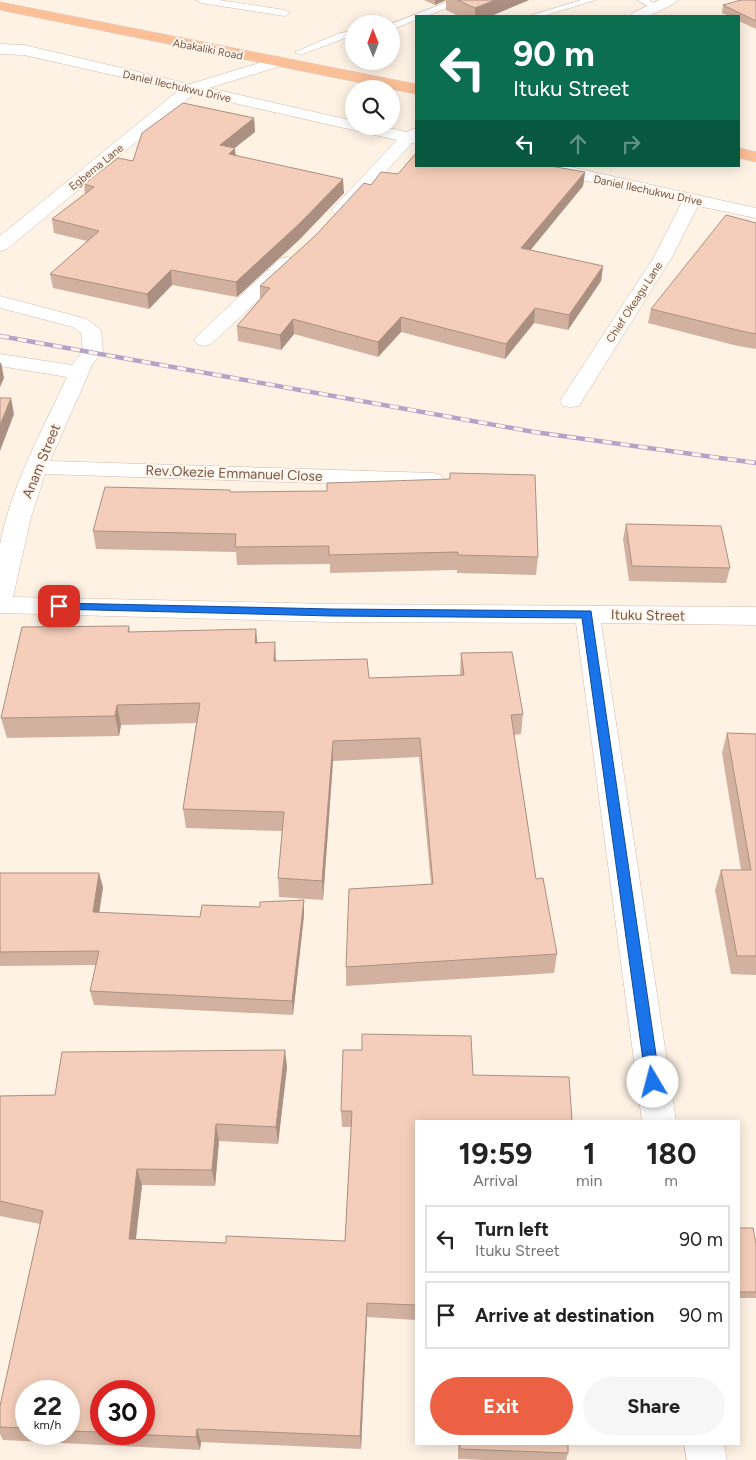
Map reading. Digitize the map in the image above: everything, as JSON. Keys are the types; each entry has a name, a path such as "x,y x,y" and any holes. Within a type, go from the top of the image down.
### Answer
{"highway":[{"name":"Abakaliki Road","path":"28,0 300,52 415,79"},
{"name":"Abakaliki Road","path":"0,6 279,62 415,79"},
{"path":"740,138 756,141"},
{"path":"740,154 756,157"}],"street":[{"path":"640,15 670,0"},
{"name":"Daniel Ilechukwu Drive","path":"0,49 24,50 130,76 192,88 287,112 345,124"},
{"path":"192,88 279,62"},
{"name":"Egbema Lane","path":"0,245 192,88"},
{"name":"Daniel Ilechukwu Drive","path":"400,134 414,137"},
{"path":"327,224 414,137"},
{"name":"Daniel Ilechukwu Drive","path":"544,167 756,213"},
{"name":"Chief Okeagu Lane","path":"571,401 663,257 692,200"},
{"path":"204,340 301,250"},
{"name":"Anam Street","path":"0,302 71,321 91,330 92,352 84,361 36,467 20,517 0,598"},
{"path":"0,360 79,373"},
{"name":"Rev.Okezie Emmanuel Close","path":"36,467 432,480"},
{"name":"Ituku Street","path":"0,605 332,613 756,616"},
{"path":"587,614 659,1120"},
{"path":"704,1445 707,1460"}],"lane":[{"path":"202,0 285,13"},
{"path":"423,15 460,0"},
{"path":"538,15 591,0"},
{"path":"642,0 656,7"},
{"path":"400,24 415,18"},
{"path":"400,28 414,29"},
{"path":"300,52 345,35"}],"building":[{"path":"457,0 495,0 475,8"},
{"path":"741,0 756,0 756,21 723,5"},
{"path":"183,103 254,118 220,145 235,148 229,154 343,179 299,224 236,282 171,270 147,294 50,274 99,231 52,219 94,187 84,184 118,158 133,161 142,133"},
{"path":"415,154 415,167 556,167 585,172 521,248 603,266 569,315 535,308 506,344 401,317 378,342 293,319 280,335 237,326 270,288 260,286 316,235 364,183 371,185 381,172 398,174"},
{"path":"726,215 756,223 756,334 651,309"},
{"path":"0,398 11,398 0,425"},
{"path":"450,473 535,475 538,557 458,555 458,552 329,555 329,546 235,547 236,534 93,531 105,487 230,490 230,492 327,491 327,483 450,479"},
{"path":"626,524 721,526 730,568 632,566"},
{"path":"129,626 128,632 256,629 255,643 275,642 274,661 367,659 369,678 464,675 461,653 512,652 523,714 511,715 536,879 543,878 557,954 346,967 349,889 433,884 420,738 333,741 322,881 278,878 284,812 183,809 200,703 117,705 115,716 1,718 22,627"},
{"path":"727,733 756,734 756,956 737,956 721,870 751,870"},
{"path":"0,873 99,873 93,912 200,917 202,905 260,907 260,902 304,900 292,1001 90,991 99,951 0,952"},
{"path":"362,1034 471,1036 473,1075 569,1077 572,1120 415,1120 415,1305 367,1303 360,1436 197,1429 196,1437 155,1435 155,1380 90,1380 90,1432 80,1431 80,1380 15,1380 15,1428 0,1427 0,1406 43,1211 0,1201 0,1096 55,1095 62,1052 285,1050 276,1127 216,1124 212,1170 137,1169 129,1239 226,1243 226,1236 345,1241 352,1111 341,1111 343,1050 362,1050"},
{"path":"740,1228 753,1228 756,1244 756,1292 740,1292"},
{"path":"460,1445 568,1445 568,1453 460,1449"}],"railway":[{"path":"0,336 534,432 756,463"}],"route":[{"path":"59,606 332,613 587,614 653,1082"}]}
